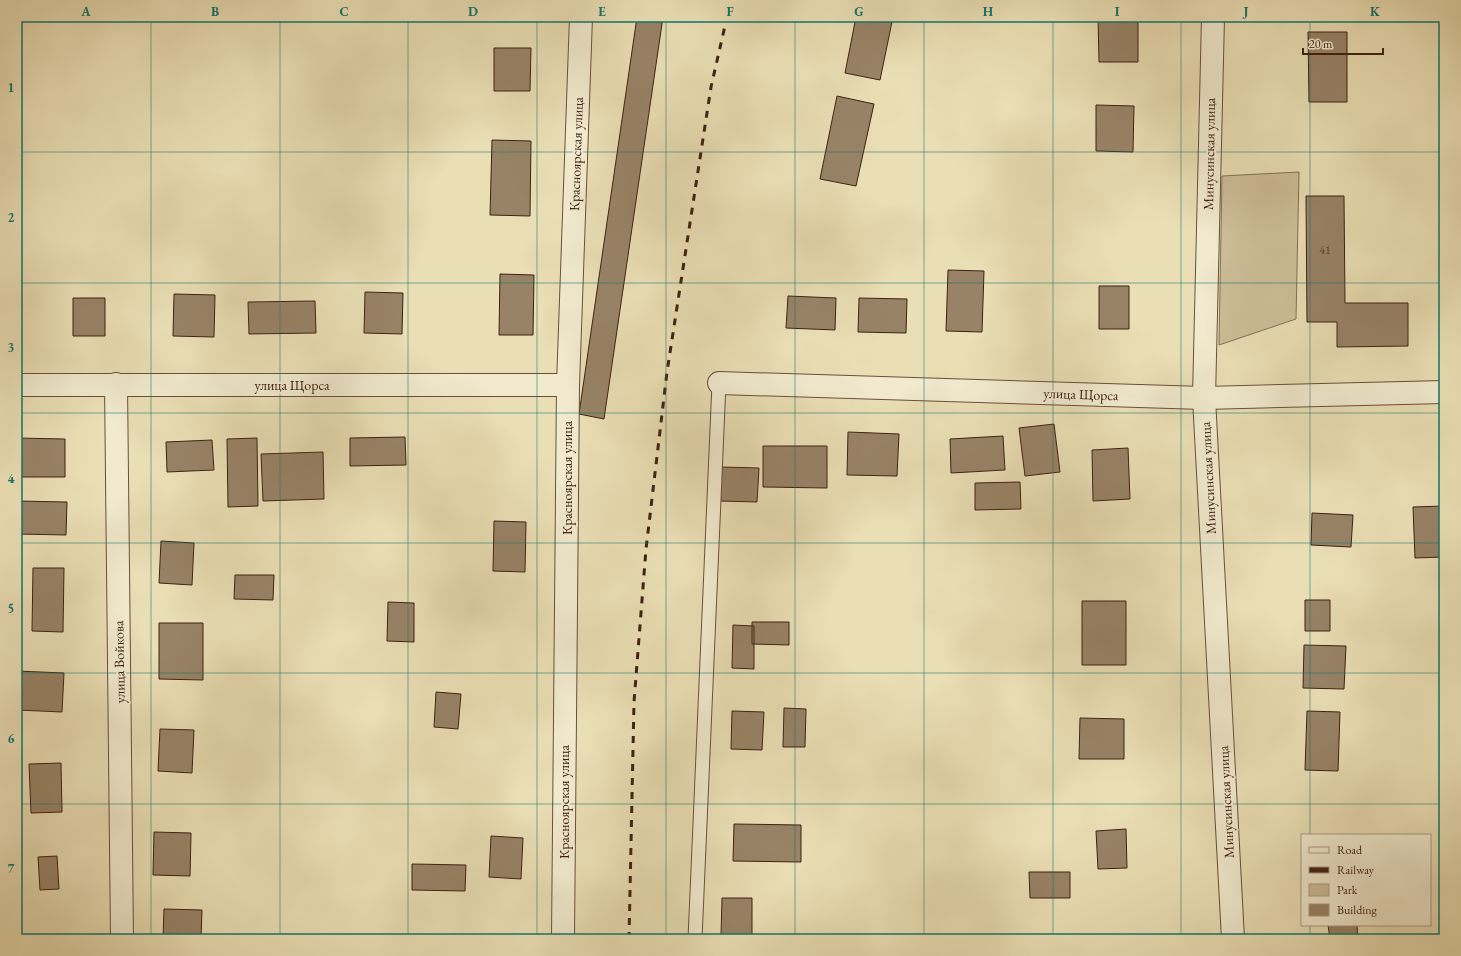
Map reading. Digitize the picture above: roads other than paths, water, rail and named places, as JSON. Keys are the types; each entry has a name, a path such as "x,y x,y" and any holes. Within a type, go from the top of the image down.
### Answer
{"street":[{"name":"Красноярская улица","path":"563,939 568,385 581,17"},
{"name":"Минусинская улица","path":"1213,17 1204,398 1233,939"},
{"name":"улица Щорса","path":"719,383 1204,398 1444,392"},
{"name":"улица Войкова","path":"116,384 122,939"},
{"name":"улица Щорса","path":"17,385 568,385"}],"lane":[{"path":"695,939 719,383"}],"railway":[{"path":"629,939 634,702 646,549 667,372 711,87 727,17"}]}
